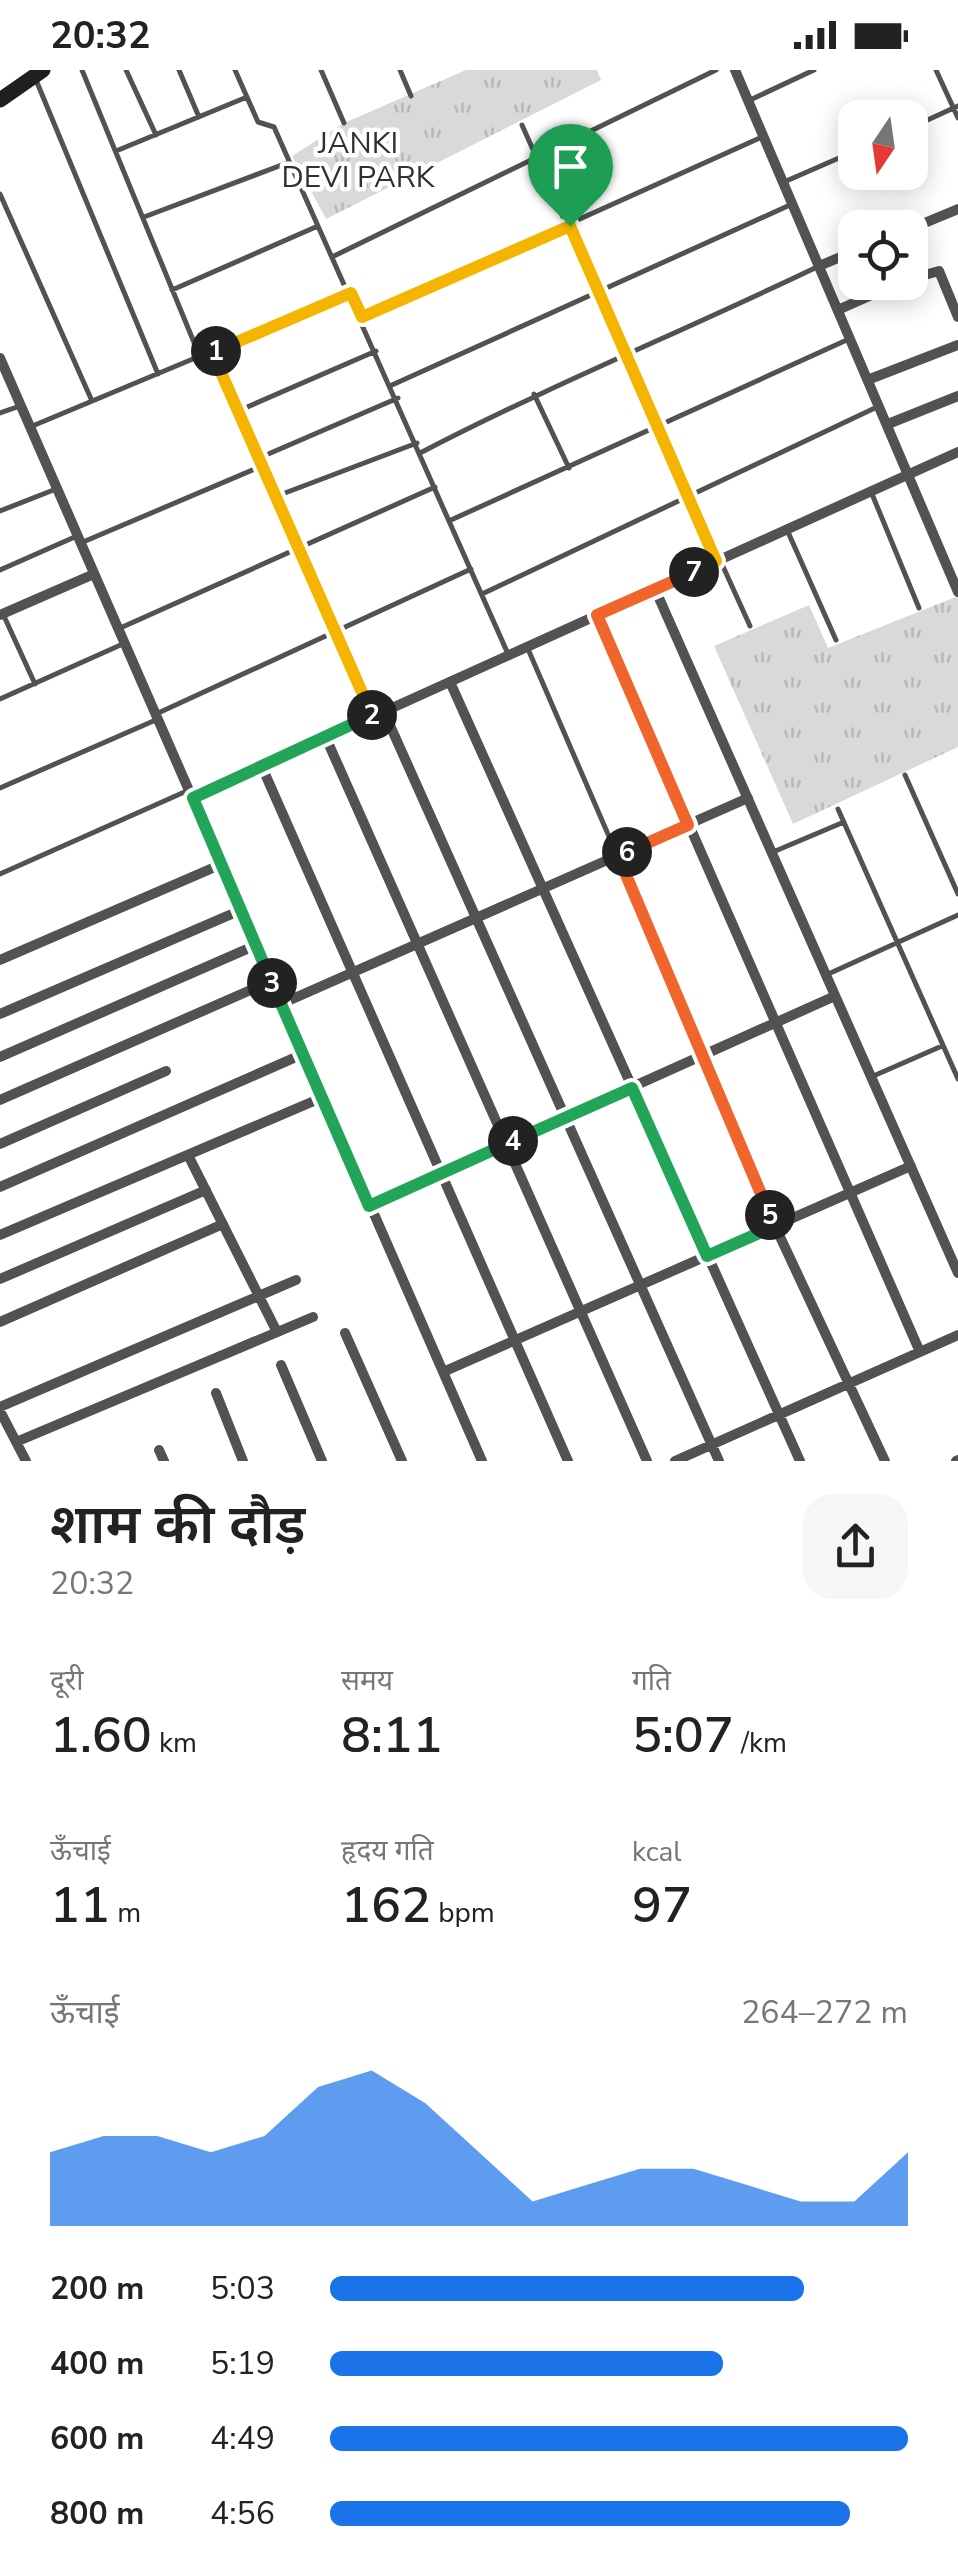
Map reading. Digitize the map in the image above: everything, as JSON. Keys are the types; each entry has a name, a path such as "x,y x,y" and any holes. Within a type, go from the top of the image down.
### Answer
{"street":[{"path":"736,70 958,592"},
{"path":"0,100 35,72"},
{"path":"928,222 958,209"},
{"path":"819,266 838,259"},
{"path":"928,274 939,271 954,294 958,317"},
{"path":"840,308 859,300"},
{"path":"870,379 958,345"},
{"path":"0,358 482,1461"},
{"path":"888,424 958,396"},
{"path":"191,794 262,767 871,491 907,471 958,452"},
{"path":"945,560 958,555"},
{"path":"1,614 94,574"},
{"path":"655,589 957,1268"},
{"path":"597,615 920,1352"},
{"path":"450,682 800,1461"},
{"path":"378,714 476,918 718,1461"},
{"path":"326,738 647,1461"},
{"path":"262,767 568,1461"},
{"path":"281,1004 748,798"},
{"path":"618,856 775,1226 885,1461"},
{"path":"0,960 222,864"},
{"path":"0,1014 241,910"},
{"path":"0,1057 256,945"},
{"path":"0,1100 271,981"},
{"path":"369,1206 836,996"},
{"path":"0,1187 303,1054"},
{"path":"0,1144 166,1071"},
{"path":"0,1235 321,1098"},
{"path":"188,1155 277,1332"},
{"path":"443,1372 911,1166"},
{"path":"0,1279 206,1190"},
{"path":"0,1322 223,1224"},
{"path":"26,1461 0,1409 296,1280"},
{"path":"16,1442 313,1317"},
{"path":"345,1333 402,1461"},
{"path":"675,1461 957,1339"},
{"path":"281,1365 322,1461"},
{"path":"216,1394 244,1461"}],"lane":[{"path":"82,70 200,357"},
{"path":"126,70 156,135"},
{"path":"178,70 199,117"},
{"path":"234,70 258,122 274,127 418,442 509,654"},
{"path":"321,70 344,124"},
{"path":"400,70 411,96"},
{"path":"334,256 716,70"},
{"path":"750,100 814,70"},
{"path":"936,70 958,118"},
{"path":"35,72 158,374"},
{"path":"116,151 247,97"},
{"path":"928,120 956,108"},
{"path":"522,125 687,496 750,626"},
{"path":"362,317 765,136"},
{"path":"784,182 838,159"},
{"path":"144,217 288,163"},
{"path":"0,194 92,402"},
{"path":"392,385 596,289 794,203"},
{"path":"172,290 318,226"},
{"path":"422,452 534,394 627,358 819,266"},
{"path":"29,427 351,293"},
{"path":"451,520 851,338"},
{"path":"238,411 376,351"},
{"path":"212,352 336,632 378,714"},
{"path":"534,394 569,468"},
{"path":"258,458 398,398"},
{"path":"482,594 880,405"},
{"path":"0,413 20,406"},
{"path":"277,496 418,442"},
{"path":"0,570 262,466"},
{"path":"118,629 435,487"},
{"path":"0,510 56,488"},
{"path":"871,491 919,608"},
{"path":"786,530 836,640"},
{"path":"0,788 472,569"},
{"path":"1,614 34,684"},
{"path":"0,699 124,643"},
{"path":"527,646 618,856"},
{"path":"905,775 958,894"},
{"path":"0,874 191,794"},
{"path":"838,809 958,1079"},
{"path":"772,853 844,822"},
{"path":"826,976 958,915"},
{"path":"872,1077 943,1045"}],"green space":[{"name":"JANKI DEVI PARK","path":"466,70 597,70 601,80 326,219 292,156 344,123"},
{"path":"958,596 958,747 793,824 714,646 809,605 828,648"}],"route":[{"path":"570,226 716,561 597,615 688,825 618,856 775,1226 707,1256 632,1088 369,1206 193,798 373,717 212,352 351,293 362,317 570,226"}]}
